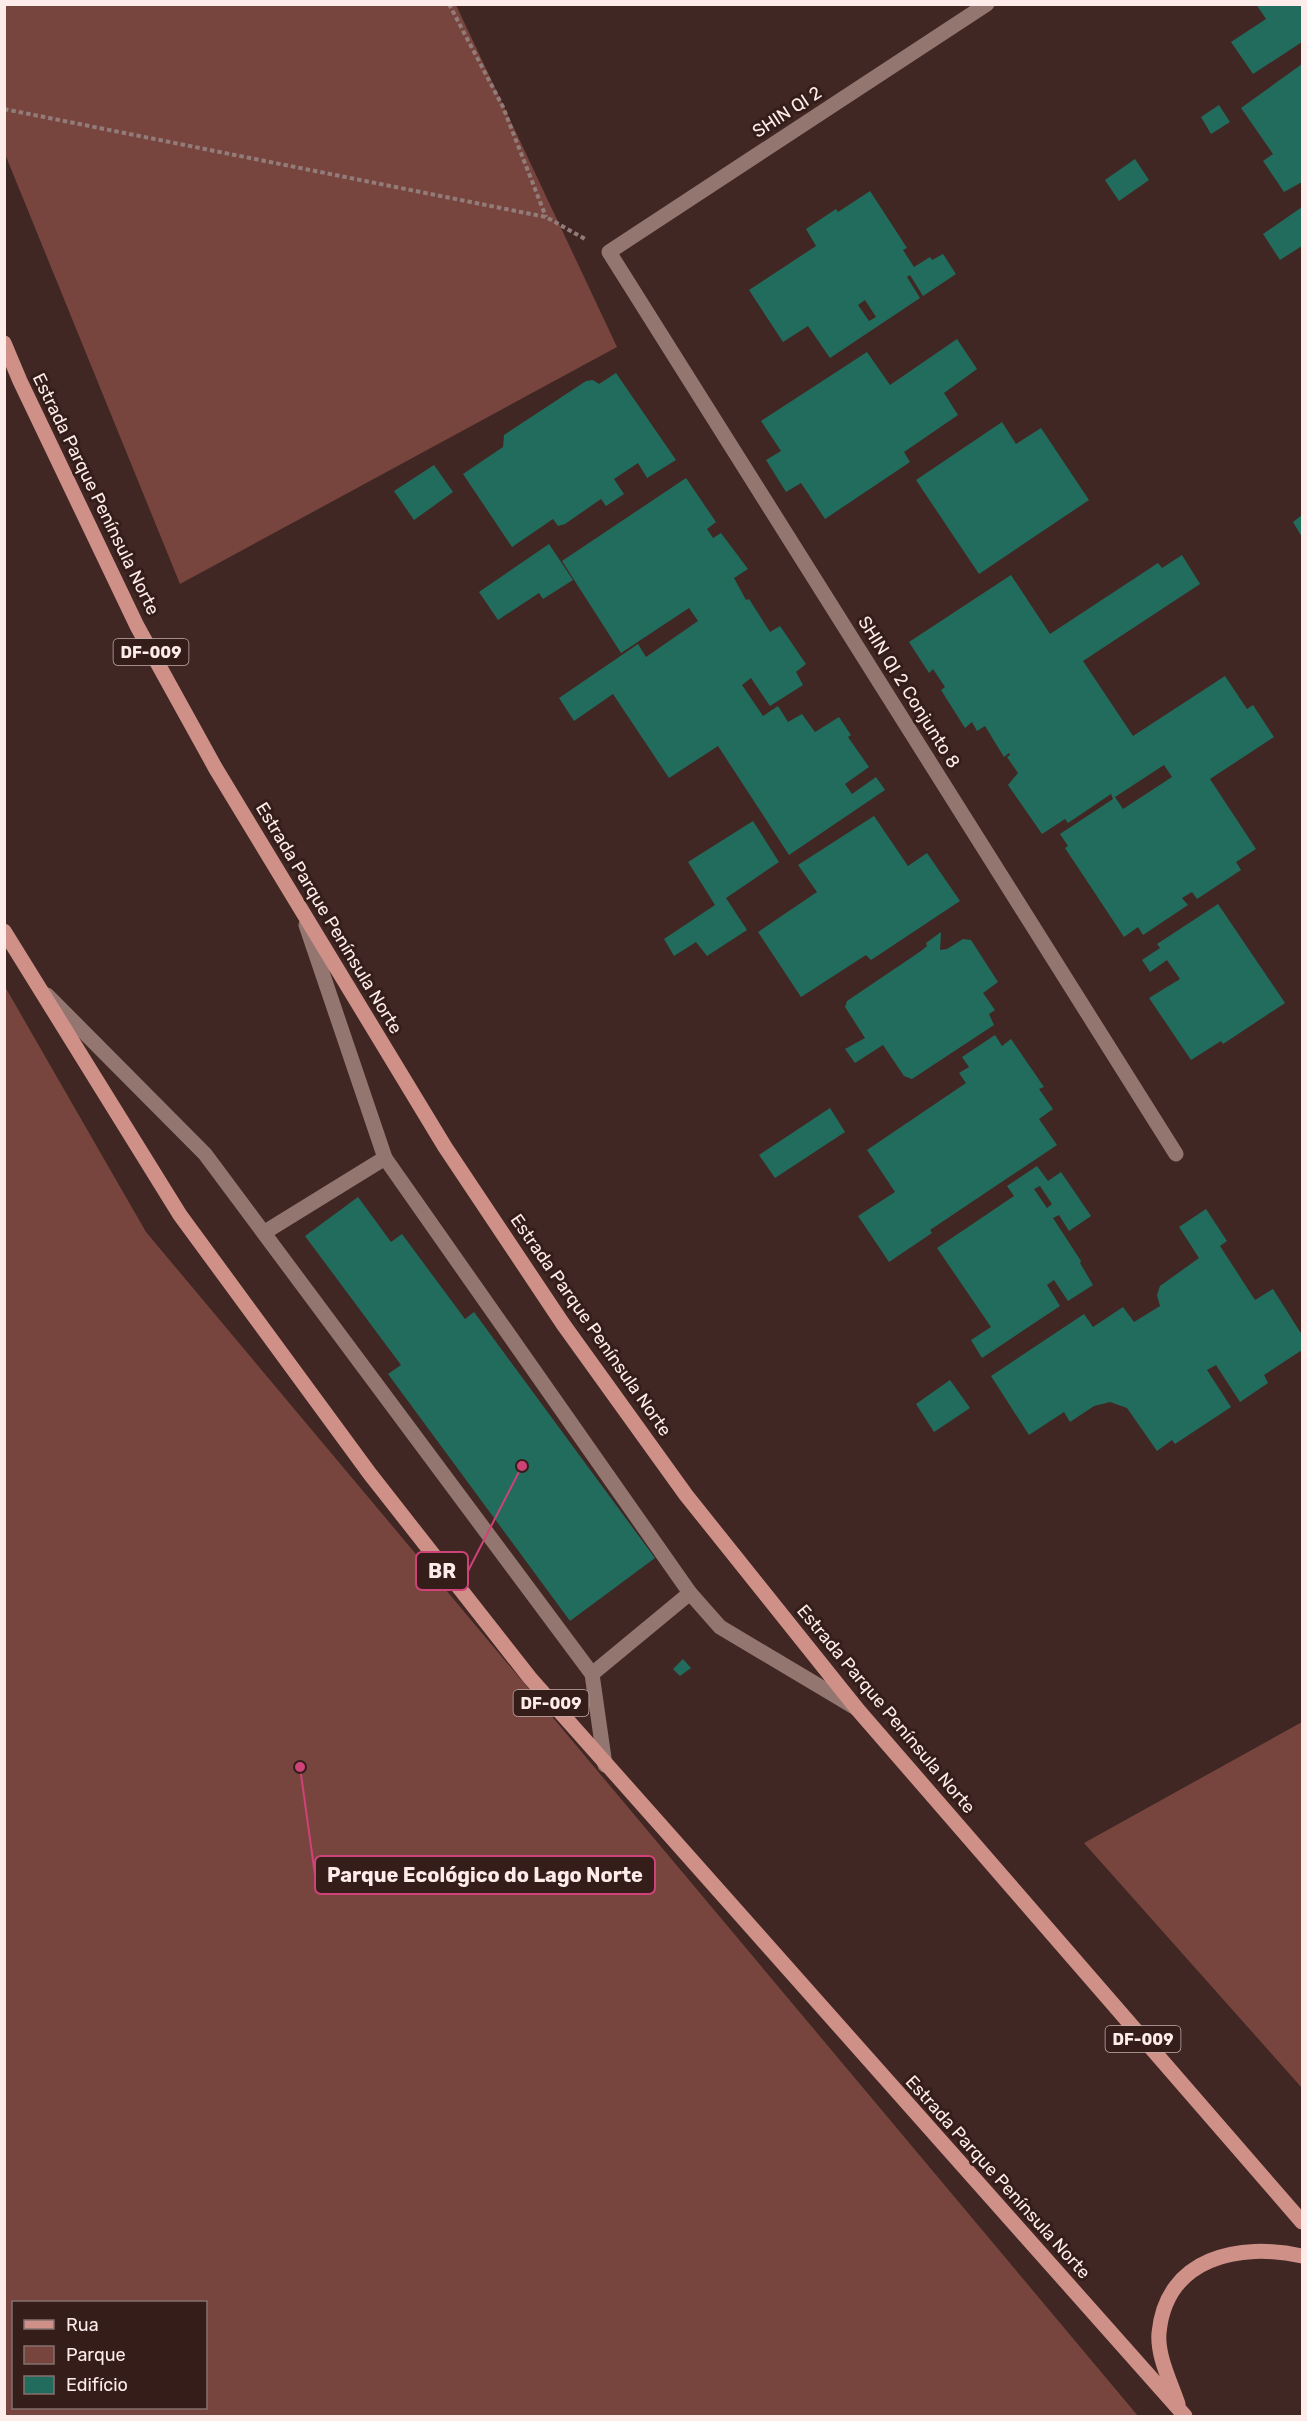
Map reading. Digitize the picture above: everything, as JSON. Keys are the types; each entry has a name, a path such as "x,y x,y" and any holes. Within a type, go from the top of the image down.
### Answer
{"main road":[{"name":"Estrada Parque Península Norte","path":"4,343 137,626 216,769 445,1147 563,1324 686,1495 858,1710 1302,2222"},
{"path":"4,369 20,381"},
{"name":"Estrada Parque Península Norte","path":"4,931 180,1215 370,1474 530,1678 1183,2414"},
{"path":"1183,2414 1163,2359 1159,2335 1171,2296 1184,2278 1200,2264 1220,2256 1241,2252 1281,2251 1302,2256"}],"street":[{"name":"SHIN QI 2","path":"609,252 987,4"},
{"name":"SHIN QI 2 Conjunto 8","path":"609,252 1176,1154"},
{"path":"302,913 386,1158 690,1593 720,1627 858,1710"},
{"path":"34,982 205,1154 592,1674 605,1765"},
{"path":"265,1232 386,1158"},
{"path":"592,1674 690,1593"}],"path":[{"path":"448,4 503,106 546,217"},
{"path":"4,110 546,217 609,252"}],"green space":[{"path":"4,5 456,5 617,347 180,584 5,154"},
{"path":"4,985 146,1232 1138,2416 5,2416"},
{"path":"1302,1722 1302,2088 1084,1843"}],"building":[{"path":"1256,4 1302,4 1302,42 1253,74 1231,42 1266,19"},
{"path":"1302,64 1302,182 1284,192 1263,161 1273,154 1241,108"},
{"path":"1219,105 1230,122 1211,134 1201,117"},
{"path":"1135,159 1149,180 1119,201 1105,180"},
{"path":"870,191 907,248 903,250 914,267 930,257 932,260 943,254 956,274 923,296 910,275 907,277 920,298 830,358 808,326 783,342 749,290 816,246 806,229 836,209 838,212","holes":["865,300 876,317 869,321 858,305"]},
{"path":"1302,207 1302,246 1280,260 1263,234"},
{"path":"957,339 977,369 944,393 958,415 904,452 910,462 825,519 801,483 786,492 766,460 781,451 761,421 867,352 890,385"},
{"path":"616,373 676,460 647,478 638,463 614,479 624,494 606,506 601,499 565,524 558,526 553,519 512,547 463,474 503,447 504,435 586,381 593,380 599,384"},
{"path":"1002,422 1016,444 1041,428 1089,500 979,574 916,480"},
{"path":"434,465 453,492 414,520 394,491"},
{"path":"686,478 716,522 707,529 713,538 721,533 748,569 734,578 746,600 749,599 770,632 780,626 806,664 796,672 803,685 770,706 751,678 742,685 763,716 778,706 788,722 802,714 815,732 839,717 851,735 848,737 869,767 845,784 852,794 876,777 885,790 789,855 718,746 669,778 613,694 574,721 559,698 638,644 646,657 698,621 689,608 621,653 562,561"},
{"path":"1302,515 1302,537 1293,522"},
{"path":"549,544 573,580 543,599 539,593 498,620 479,592"},
{"path":"1182,555 1200,584 1083,661 1133,736 1225,676 1247,709 1253,705 1274,737 1210,779 1256,849 1236,862 1241,870 1197,899 1192,892 1182,898 1188,905 1143,935 1138,927 1124,937 1065,848 1068,846 1060,834 1113,799 1111,794 1068,823 1065,819 1042,834 1008,785 1018,773 1007,757 1009,753 1004,757 985,726 977,731 972,722 965,728 941,690 945,687 933,669 929,673 909,642 1011,575 1050,634 1158,563 1162,568","holes":["1164,765 1172,777 1123,809 1115,797"]},
{"path":"874,816 908,866 927,853 960,901 871,960 866,955 801,997 758,932 817,892 798,865"},
{"path":"753,821 779,862 726,898 747,930 707,956 696,942 674,956 664,939 715,905 688,862"},
{"path":"1218,904 1285,1003 1223,1044 1221,1041 1191,1060 1149,998 1180,979 1167,960 1150,972 1142,960 1160,948 1157,944"},
{"path":"941,932 940,950 947,949 963,939 971,940 998,982 983,993 995,1010 989,1014 994,1025 912,1079 904,1076 883,1045 855,1063 845,1049 865,1038 845,1007 847,1001 921,951 927,946 926,943"},
{"path":"995,1035 1002,1046 1011,1039 1044,1087 1039,1089 1053,1109 1039,1119 1057,1145 930,1230 932,1233 889,1262 858,1216 895,1192 867,1150 966,1083 959,1073 969,1067 962,1057"},
{"path":"830,1108 845,1132 775,1178 759,1155"},
{"path":"1037,1166 1048,1181 1061,1172 1091,1216 1069,1231 1059,1215 1053,1218 1081,1261 1093,1285 1068,1301 1054,1280 1047,1285 1060,1306 982,1358 971,1340 991,1327 937,1248 1014,1196 1007,1186","holes":["1040,1186 1052,1204 1047,1208 1034,1189"]},
{"path":"358,1197 391,1242 402,1234 465,1319 474,1312 655,1558 570,1621 388,1374 401,1365 305,1236"},
{"path":"1206,1209 1227,1241 1220,1246 1255,1300 1273,1289 1302,1335 1302,1350 1264,1375 1268,1383 1240,1402 1216,1365 1207,1370 1231,1407 1175,1444 1172,1440 1157,1451 1127,1408 1110,1402 1094,1406 1070,1422 1064,1412 1029,1435 991,1376 1084,1314 1093,1327 1123,1307 1134,1322 1160,1306 1157,1295 1160,1286 1199,1258 1179,1227"},
{"path":"950,1380 970,1408 934,1432 916,1404"},
{"path":"683,1659 691,1668 680,1676 673,1669"}],"place":[{"name":"BR","path":"522,1466"},
{"name":"Parque Ecológico do Lago Norte","path":"300,1767"}]}
